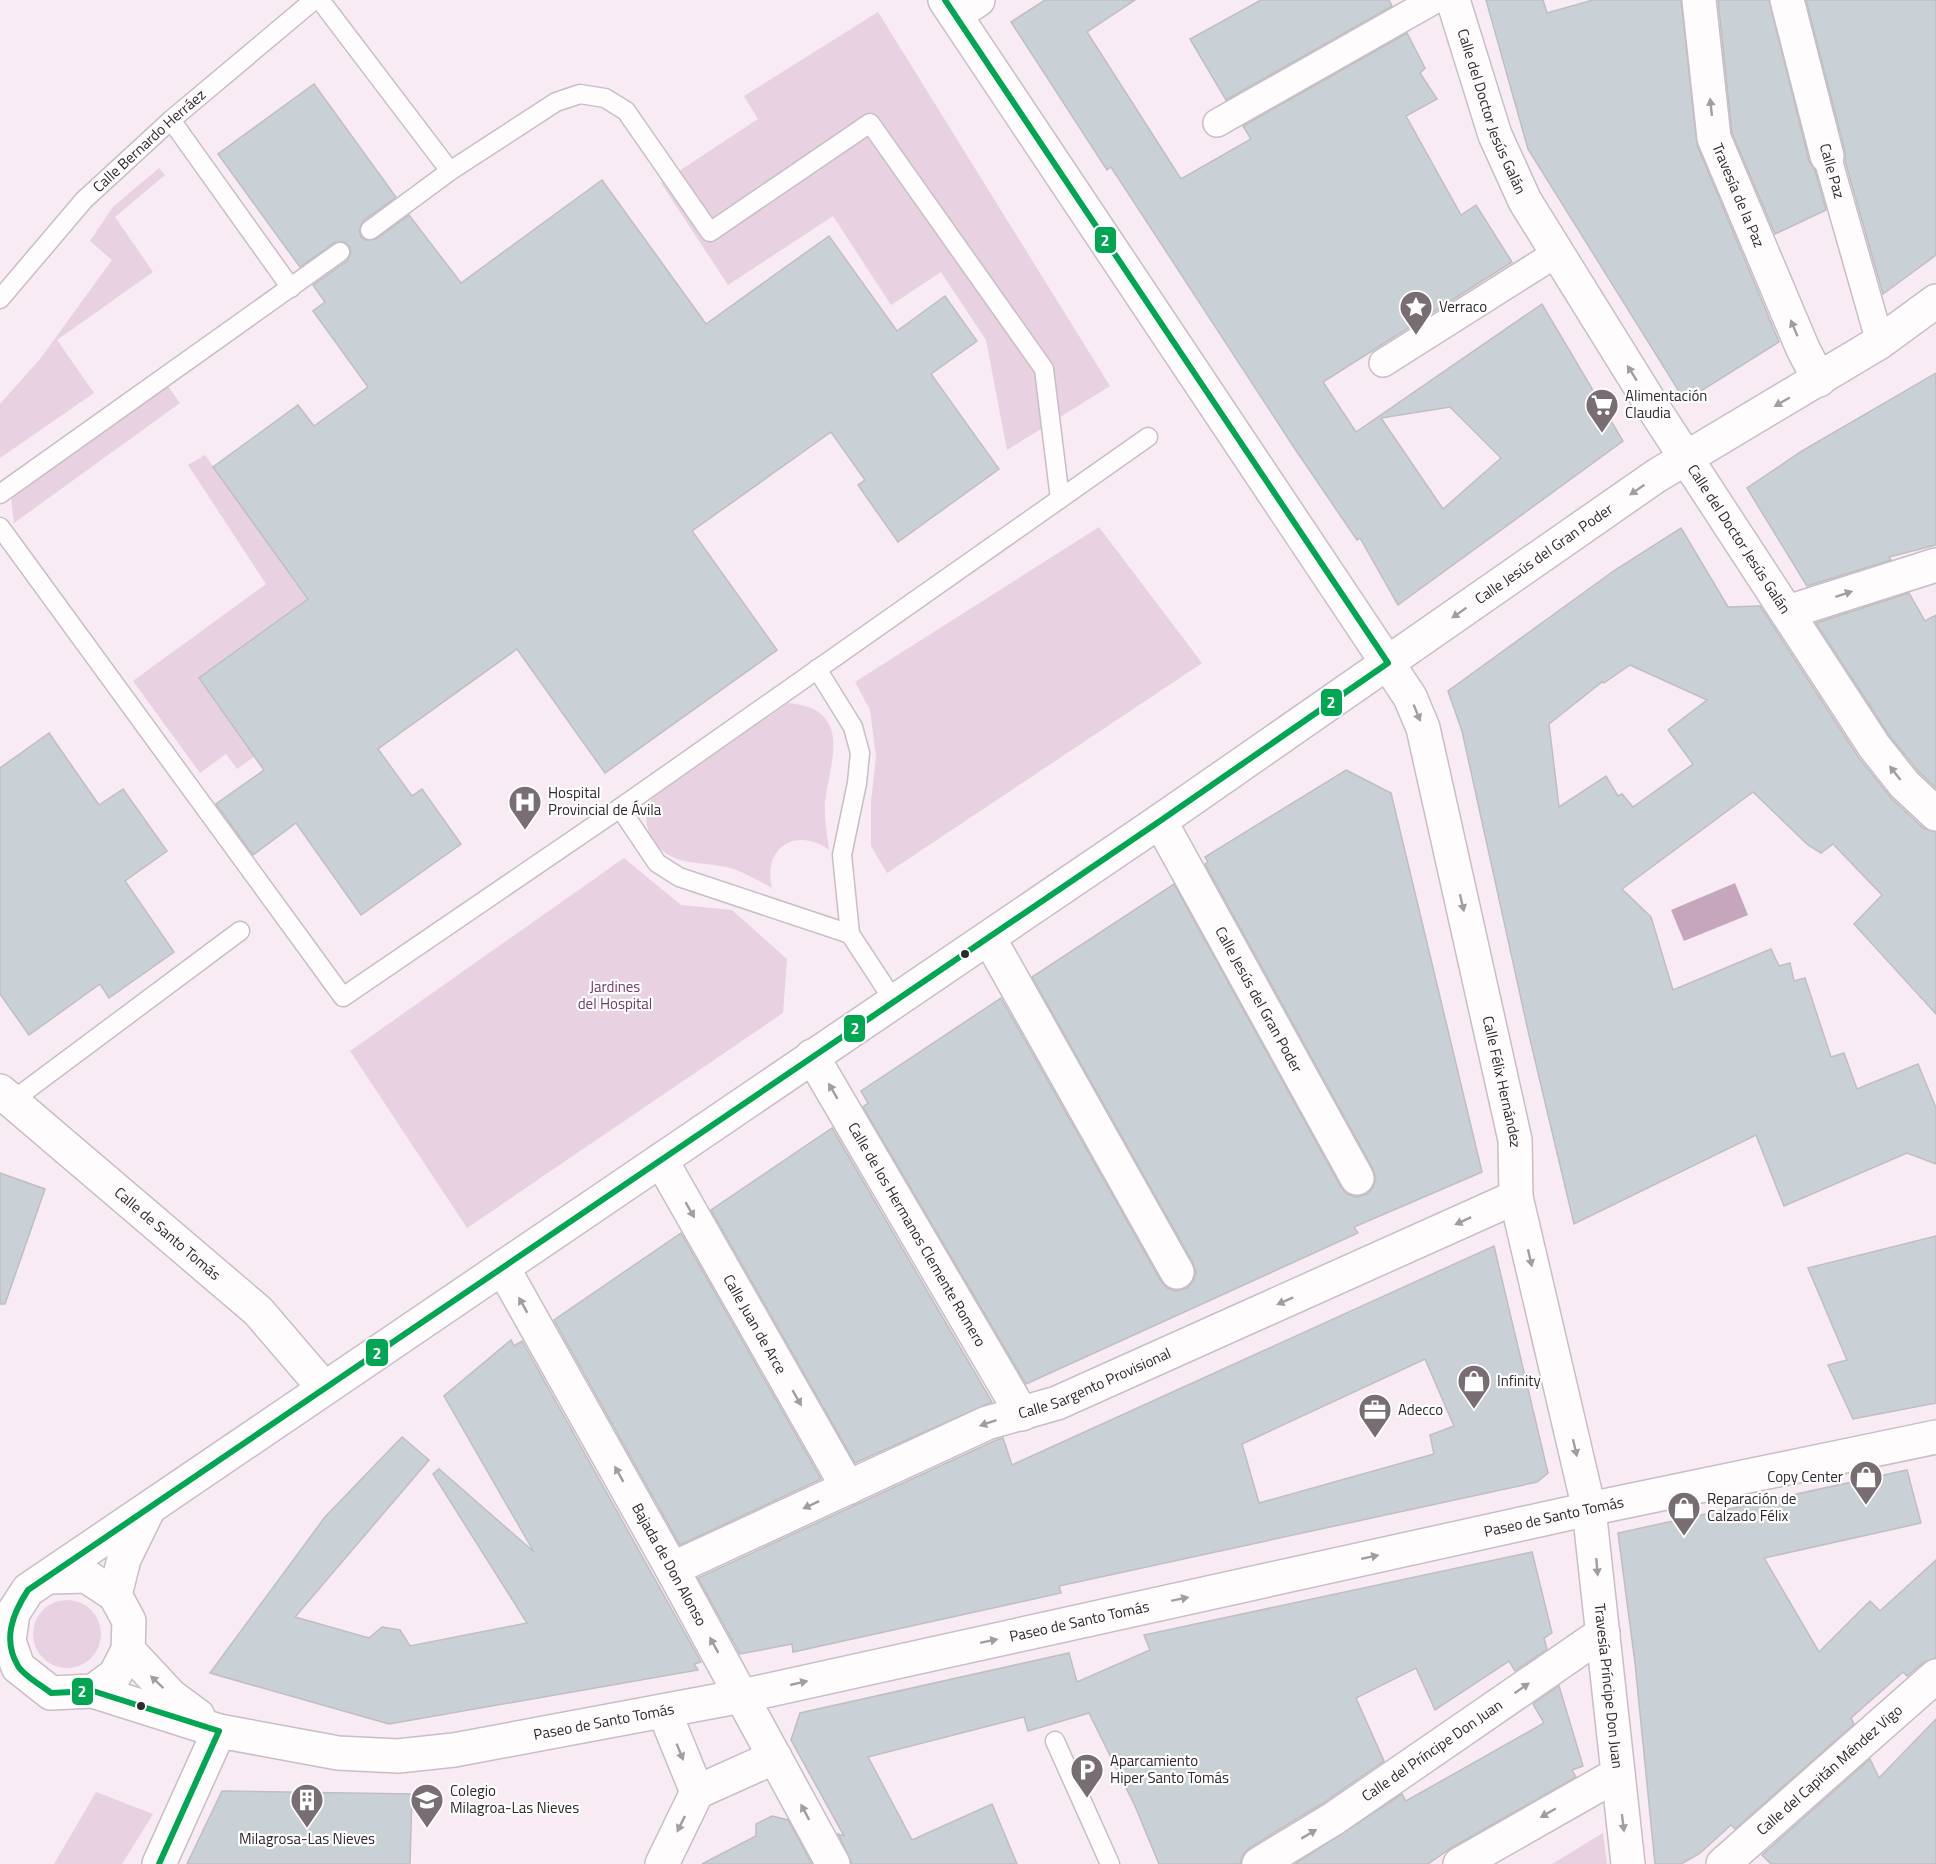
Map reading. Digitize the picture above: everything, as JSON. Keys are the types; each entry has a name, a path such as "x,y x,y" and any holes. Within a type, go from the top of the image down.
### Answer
{"street":[{"path":"1217,123 1434,0"},
{"name":"Calle del Doctor Jesús Galán","path":"1453,0 1499,144 1525,201 1686,458 1874,746 1904,784 1936,814"},
{"name":"Travesía de la Paz","path":"1700,0 1714,138 1803,349 1819,380"},
{"name":"Calle Paz","path":"1787,0 1827,156 1880,342"},
{"name":"Calle Félix Hernández","path":"959,5 1410,697 1423,728 1515,1140 1516,1197 1589,1509"},
{"path":"1383,363 1557,253"},
{"name":"Calle Jesús del Gran Poder","path":"51,1576 150,1506 1160,822 1686,458 1880,342 1936,301"},
{"path":"1788,612 1936,565"},
{"name":"Calle Jesús del Gran Poder","path":"1160,822 1357,1178"},
{"path":"989,938 1177,1272"},
{"name":"Calle de los Hermanos Clemente Romero","path":"812,1056 1022,1414"},
{"name":"Calle de Santo Tomás","path":"6,1096 258,1311 324,1388"},
{"name":"Calle Juan de Arce","path":"661,1160 848,1488"},
{"name":"Calle Sargento Provisional","path":"672,1569 987,1423 1057,1403 1516,1197"},
{"name":"Bajada de Don Alonso","path":"502,1268 672,1569 833,1864"},
{"name":"Paseo de Santo Tomás","path":"93,1691 219,1731 338,1752 398,1756 454,1750 742,1696 1589,1509 1936,1437"},
{"name":"Calle Jesús del Gran Poder","path":"115,1595 124,1559 150,1506"},
{"name":"Travesía Príncipe Don Juan","path":"1589,1509 1628,1864"},
{"path":"51,1576 86,1576 115,1595 129,1621 128,1650 115,1675 93,1691 51,1693 9,1665 7,1614 28,1590 51,1576"},
{"name":"Calle del Príncipe Don Juan","path":"1259,1864 1333,1819 1604,1633"},
{"name":"Paseo de Santo Tomás","path":"128,1650 171,1696 219,1731"},
{"name":"Calle del Capitán Méndez Vigo","path":"1723,1864 1936,1676"},
{"path":"664,1711 697,1792"},
{"path":"159,1864 219,1731"},
{"path":"662,1864 697,1792 775,1757"},
{"path":"1460,1864 1618,1774"}],"lane":[{"name":"Calle Bernardo Herráez","path":"0,299 84,200 171,120 314,0"},
{"path":"321,0 450,171"},
{"path":"370,230 450,171 556,102 574,95 593,94 616,103 626,111 710,232 870,123 1044,369 1060,499"},
{"path":"171,120 291,288"},
{"path":"0,494 340,252"},
{"path":"0,527 343,997 620,808 1148,437"},
{"path":"817,669 853,727 860,753 857,783 842,855 850,934 894,1001"},
{"path":"620,808 657,863 679,877 850,934"},
{"path":"6,1096 240,932"},
{"path":"1055,1741 1110,1864"}],"green space":[{"path":"878,12 1110,386 1007,450 986,340 941,272 891,305 833,216 728,285 661,183 758,119 744,96"},
{"path":"159,168 165,175 115,217 153,272 57,340 94,393 0,458 0,404 40,359 112,260 90,241 113,207"},
{"path":"168,386 180,403 14,523 11,499"},
{"path":"205,455 308,599 199,678 238,733 287,733 237,769 226,754 200,773 133,681 266,584 188,465"},
{"path":"1099,527 1202,663 887,873 871,846 871,802 876,757 870,710 855,682"},
{"path":"788,703 809,707 822,715 830,726 833,754 825,802 829,850 817,843 805,840 784,845 772,862 770,874 772,888 735,870 684,861 664,852 651,837 648,828 646,818 652,798"},
{"name":"Jardines del Hospital","path":"624,858 681,905 732,910 787,959 783,1013 467,1228 350,1051"},
{"path":"60,1600 74,1600 86,1605 96,1615 101,1634 96,1653 86,1663 74,1668 60,1668 48,1663 38,1653 33,1641 33,1627 38,1615 48,1605"},
{"path":"96,1792 153,1814 122,1864 54,1864"},
{"path":"1603,1833 1607,1864 1552,1864"}],"shaded area":[{"path":"1735,883 1748,915 1684,941 1671,910"}],"building":[{"path":"1045,0 1135,0 1087,32 1181,179 1251,139 1243,126 1407,33 1425,68 1420,73 1437,99 1406,116 1461,215 1476,205 1512,262 1323,382 1356,432 1542,304 1623,441 1398,605 1360,538 1357,540 1295,449 1111,167 1107,170 1011,22","holes":["1450,407 1501,458 1443,509 1381,418"]},
{"path":"1261,0 1389,0 1392,6 1226,100 1190,39"},
{"path":"1486,0 1543,0 1547,13 1593,0 1681,0 1697,145 1779,342 1685,401 1528,149"},
{"path":"1718,0 1769,0 1809,161 1815,170 1826,210 1775,234 1732,133"},
{"path":"1806,0 1936,0 1936,255 1883,294 1845,161 1845,151"},
{"path":"314,84 396,197 363,221 359,231 361,237 366,240 376,239 409,215 461,283 602,180 706,324 829,236 897,331 945,296 977,341 931,374 999,469 898,542 858,485 865,480 831,432 692,531 777,650 605,773 517,649 378,749 412,796 422,789 461,844 361,915 296,823 253,855 216,804 264,770 199,678 308,599 213,467 298,405 314,426 368,387 313,311 325,302 313,285 347,261 351,252 349,246 344,242 334,243 300,267 218,154"},
{"path":"1936,373 1936,545 1889,557 1891,560 1807,586 1747,488 1802,451"},
{"path":"1681,528 1728,607 1760,606 1859,758 1891,798 1923,828 1936,832 1936,1014 1854,924 1882,895 1833,844 1821,853 1808,845 1753,792 1622,889 1651,917 1673,990 1771,949 1779,966 1790,963 1794,981 1805,978 1831,1057 1844,1053 1857,1089 1918,1064 1936,1108 1936,1164 1907,1153 1784,1206 1756,1135 1574,1224 1529,1035 1462,731 1448,691 1615,570","holes":["1630,665 1707,700 1668,730 1693,764 1633,807 1622,794 1618,796 1606,776 1559,807 1549,724 1602,682 1604,683"]},
{"path":"1909,593 1925,621 1936,615 1936,788 1918,771 1889,735 1816,623"},
{"path":"49,733 99,805 123,789 167,851 125,881 174,952 109,998 100,984 29,1035 0,994 0,768"},
{"path":"1346,770 1391,793 1482,1172 1354,1227 1358,1233 1026,1384 863,1107 868,1103 861,1091 1001,998 1161,1281 1167,1288 1176,1291 1187,1288 1196,1273 1193,1263 1032,977 1174,884 1341,1187 1347,1194 1356,1197 1367,1194 1376,1179 1373,1169 1205,864 1208,862 1205,857"},
{"path":"832,1128 992,1402 855,1463 711,1210"},
{"path":"0,1173 45,1189 5,1304 0,1304"},
{"path":"681,1233 821,1479 680,1545 554,1320"},
{"path":"1936,1236 1936,1403 1853,1419 1828,1365 1847,1360 1808,1268"},
{"path":"1494,1246 1548,1473 1537,1482 1059,1586 1061,1593 793,1652 792,1644 740,1654 698,1578 994,1441 1003,1438 1012,1465","holes":["1425,1359 1454,1426 1430,1435 1434,1454 1259,1503 1242,1444"]},
{"path":"511,1340 514,1346 522,1341 701,1662 694,1664 698,1670 389,1724 210,1673 325,1517 402,1437 429,1460 295,1617 369,1638 382,1627 400,1630 410,1646 527,1623 433,1474 439,1469 534,1552 444,1396"},
{"path":"1907,1470 1921,1523 1764,1558 1819,1652 1870,1601 1880,1611 1936,1560 1936,1658 1924,1662 1907,1676 1903,1672 1851,1718 1854,1724 1735,1829 1731,1825 1699,1854 1681,1864 1655,1864 1635,1663 1618,1533"},
{"path":"1532,1552 1552,1633 1544,1638 1547,1649 1515,1671 1509,1661 1435,1710 1416,1668 1356,1698 1384,1761 1323,1803 1249,1848 1240,1864 1159,1864 1135,1806 1089,1713 1028,1731 1024,1717 868,1757 912,1840 992,1804 1017,1864 852,1864 838,1834 844,1836 791,1740 800,1713 1069,1653 1077,1682 1150,1650 1144,1635"},
{"path":"1559,1686 1583,1766 1572,1770 1576,1777 1451,1848 1428,1864 1295,1864 1402,1794 1406,1801 1544,1723 1533,1704"},
{"path":"1936,1719 1936,1864 1771,1864 1762,1855 1870,1759 1879,1778"},
{"name":"Milagrosa-Las Nieves","path":"222,1791 412,1794 410,1864 187,1864"},
{"path":"772,1816 788,1820 812,1864 702,1864 756,1836 756,1824"}],"transit line":[{"name":"2","path":"159,1864 219,1731 93,1691 51,1693 33,1680 18,1666 13,1656 10,1636 14,1617 28,1590 1160,821 1388,663 945,0"}],"place":[{"name":"Verraco","path":"1416,336"},
{"name":"Alimentación Claudia","path":"1602,434"},
{"name":"Hospital Provincial de Ávila","path":"525,831"},
{"name":"Infinity","path":"1474,1410"},
{"name":"Adecco","path":"1375,1439"},
{"name":"Copy Center","path":"1866,1506"},
{"name":"Reparación de Calzado Félix","path":"1684,1537"},
{"name":"Aparcamiento Hiper Santo Tomás","path":"1087,1799"},
{"name":"Milagrosa-Las Nieves","path":"307,1829"},
{"name":"Colegio Milagroa-Las Nieves","path":"427,1829"}]}
